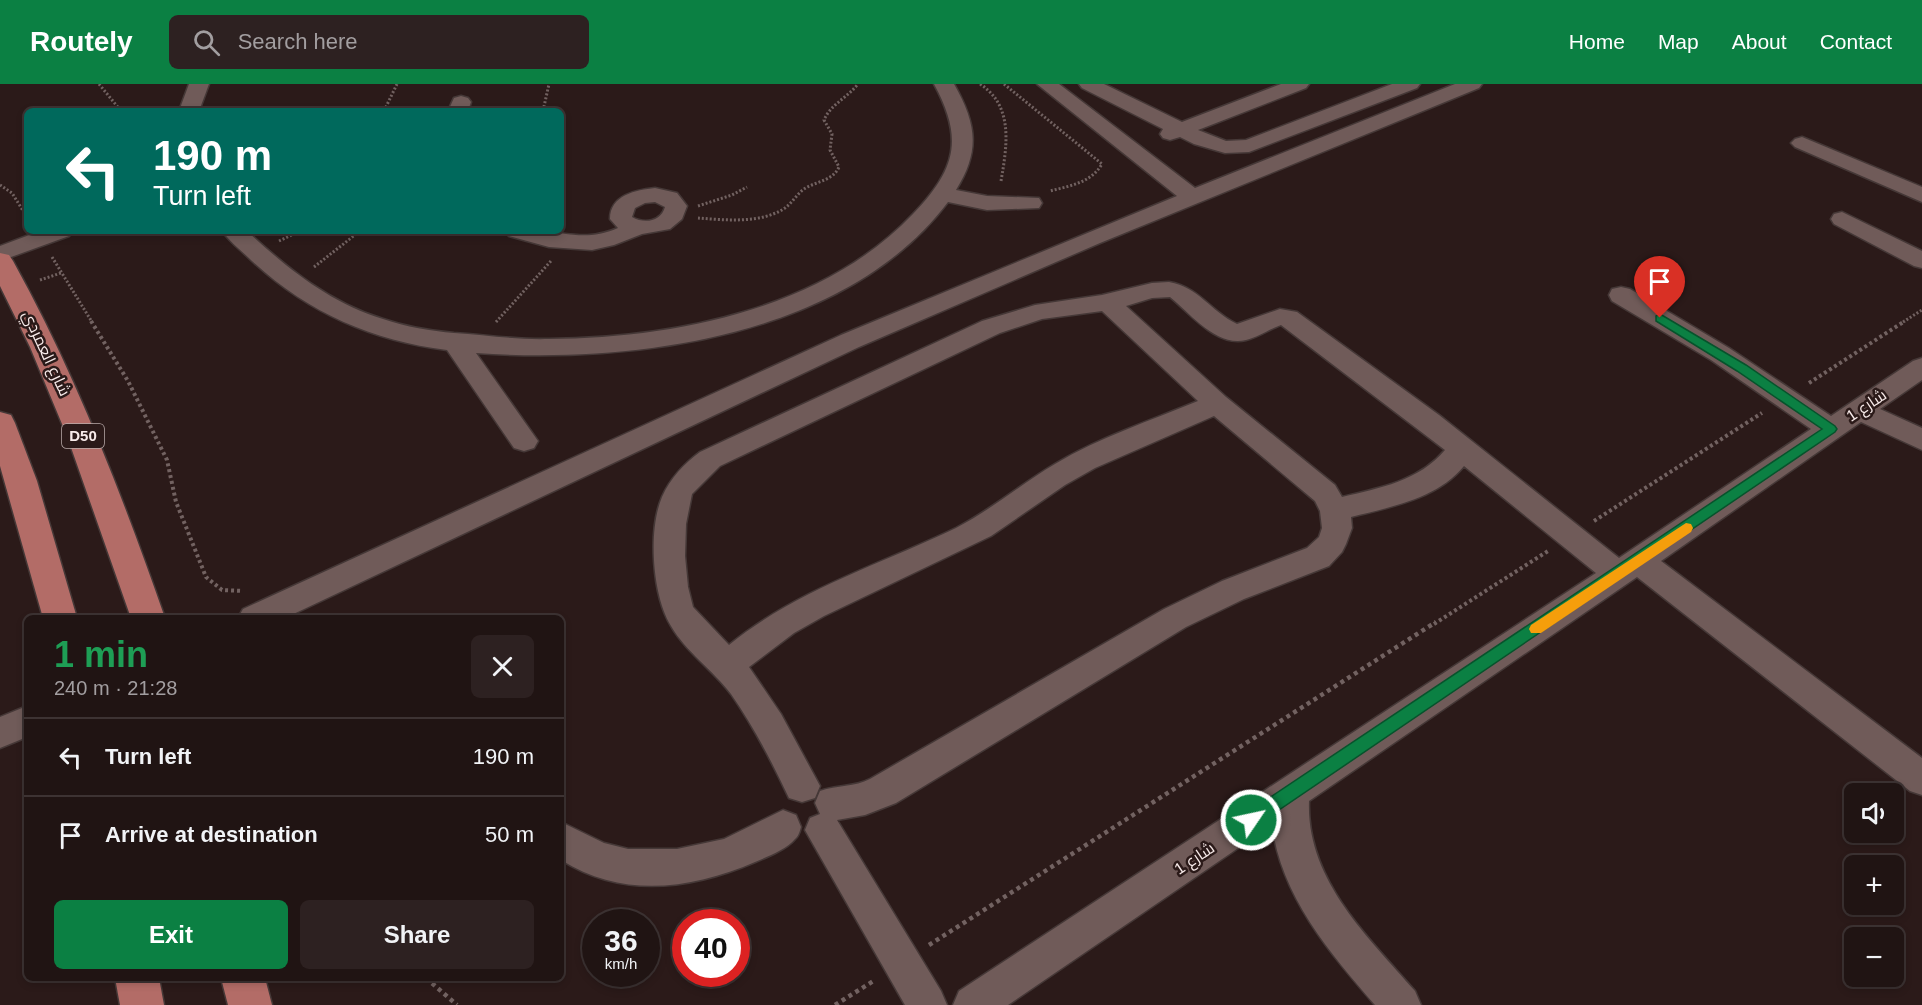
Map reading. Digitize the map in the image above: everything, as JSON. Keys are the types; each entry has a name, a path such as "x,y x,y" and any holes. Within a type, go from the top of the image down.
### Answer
{"main road":[{"name":"شارع العمردي","path":"0,261 55,368 95,464 147,615"},
{"path":"0,424 24,492 59,615"},
{"path":"244,981 250,1005"}],"street":[{"path":"190,108 199,84"},
{"path":"237,234 292,284 316,300 344,314 377,326 467,342 534,348 615,344 707,329 761,314 811,294 855,272 892,247 922,221 944,194 958,168 963,142 961,118 944,84"},
{"path":"1047,84 1192,197"},
{"path":"1089,84 1181,130 1212,144 1225,147 1250,146 1410,84"},
{"path":"1131,149 1299,84"},
{"path":"260,615 850,341 1192,197 1472,84"},
{"path":"1802,143 1922,195"},
{"path":"944,194 987,203 1039,198"},
{"path":"526,234 569,244 601,242 637,228 654,227 675,213 674,202 663,196 646,195 631,200 621,209 621,219 637,228"},
{"path":"1842,219 1922,261"},
{"path":"0,254 51,235"},
{"path":"802,786 753,697 728,665 688,625 672,596 670,579 675,501 683,485 695,471 728,450 991,327 1049,310 1108,303 1160,288 1178,291 1233,333 1244,333 1275,318 1287,318 1462,449 1569,537 1628,568 1922,779"},
{"path":"1621,295 1720,354 1831,429"},
{"path":"927,1005 902,963 828,816 829,794 822,788 812,785 792,790 784,798 779,807 779,818 783,827 791,834 802,837 813,835 828,816 851,803 868,799 1175,618 1223,594 1317,557 1331,544 1337,528 1335,510 1325,493 1217,404 1108,303"},
{"path":"467,342 524,441"},
{"name":"شارع 1","path":"973,1005 1628,568 1922,367"},
{"path":"728,665 750,645 800,612 970,534 997,518 1044,484 1093,457 1217,404"},
{"path":"1859,410 1922,440"},
{"path":"1335,510 1410,490 1432,480 1450,466 1462,449"},
{"path":"0,733 24,722"},
{"path":"1291,793 1291,829 1298,858 1320,905 1401,1005"},
{"path":"564,842 590,857 621,867 663,869 705,862 746,848 783,827"}],"path":[{"path":"99,84 119,108"},
{"path":"385,108 397,84"},
{"path":"544,108 549,84"},
{"path":"675,213 719,220 768,216 785,208 808,186 829,178 839,167 830,150 831,134 824,120 829,109 848,97 858,84"},
{"path":"980,84 995,95 1007,130 1008,142 1001,181"},
{"path":"1004,84 1102,164 1100,169 1089,177 1039,198"},
{"path":"0,185 12,193 24,212"},
{"path":"675,213 715,202 747,187"},
{"path":"292,284 356,234"},
{"path":"51,235 167,460 176,502 206,578 212,586 224,591 247,590"},
{"path":"467,342 506,308 569,244"},
{"path":"835,1005 845,1002 902,963 1922,310"},
{"path":"429,981 457,1005"}],"slow traffic":[{"path":"1536,629 1686,528"}],"route":[{"path":"1251,820 1831,429 1764,382 1660,318"}]}
